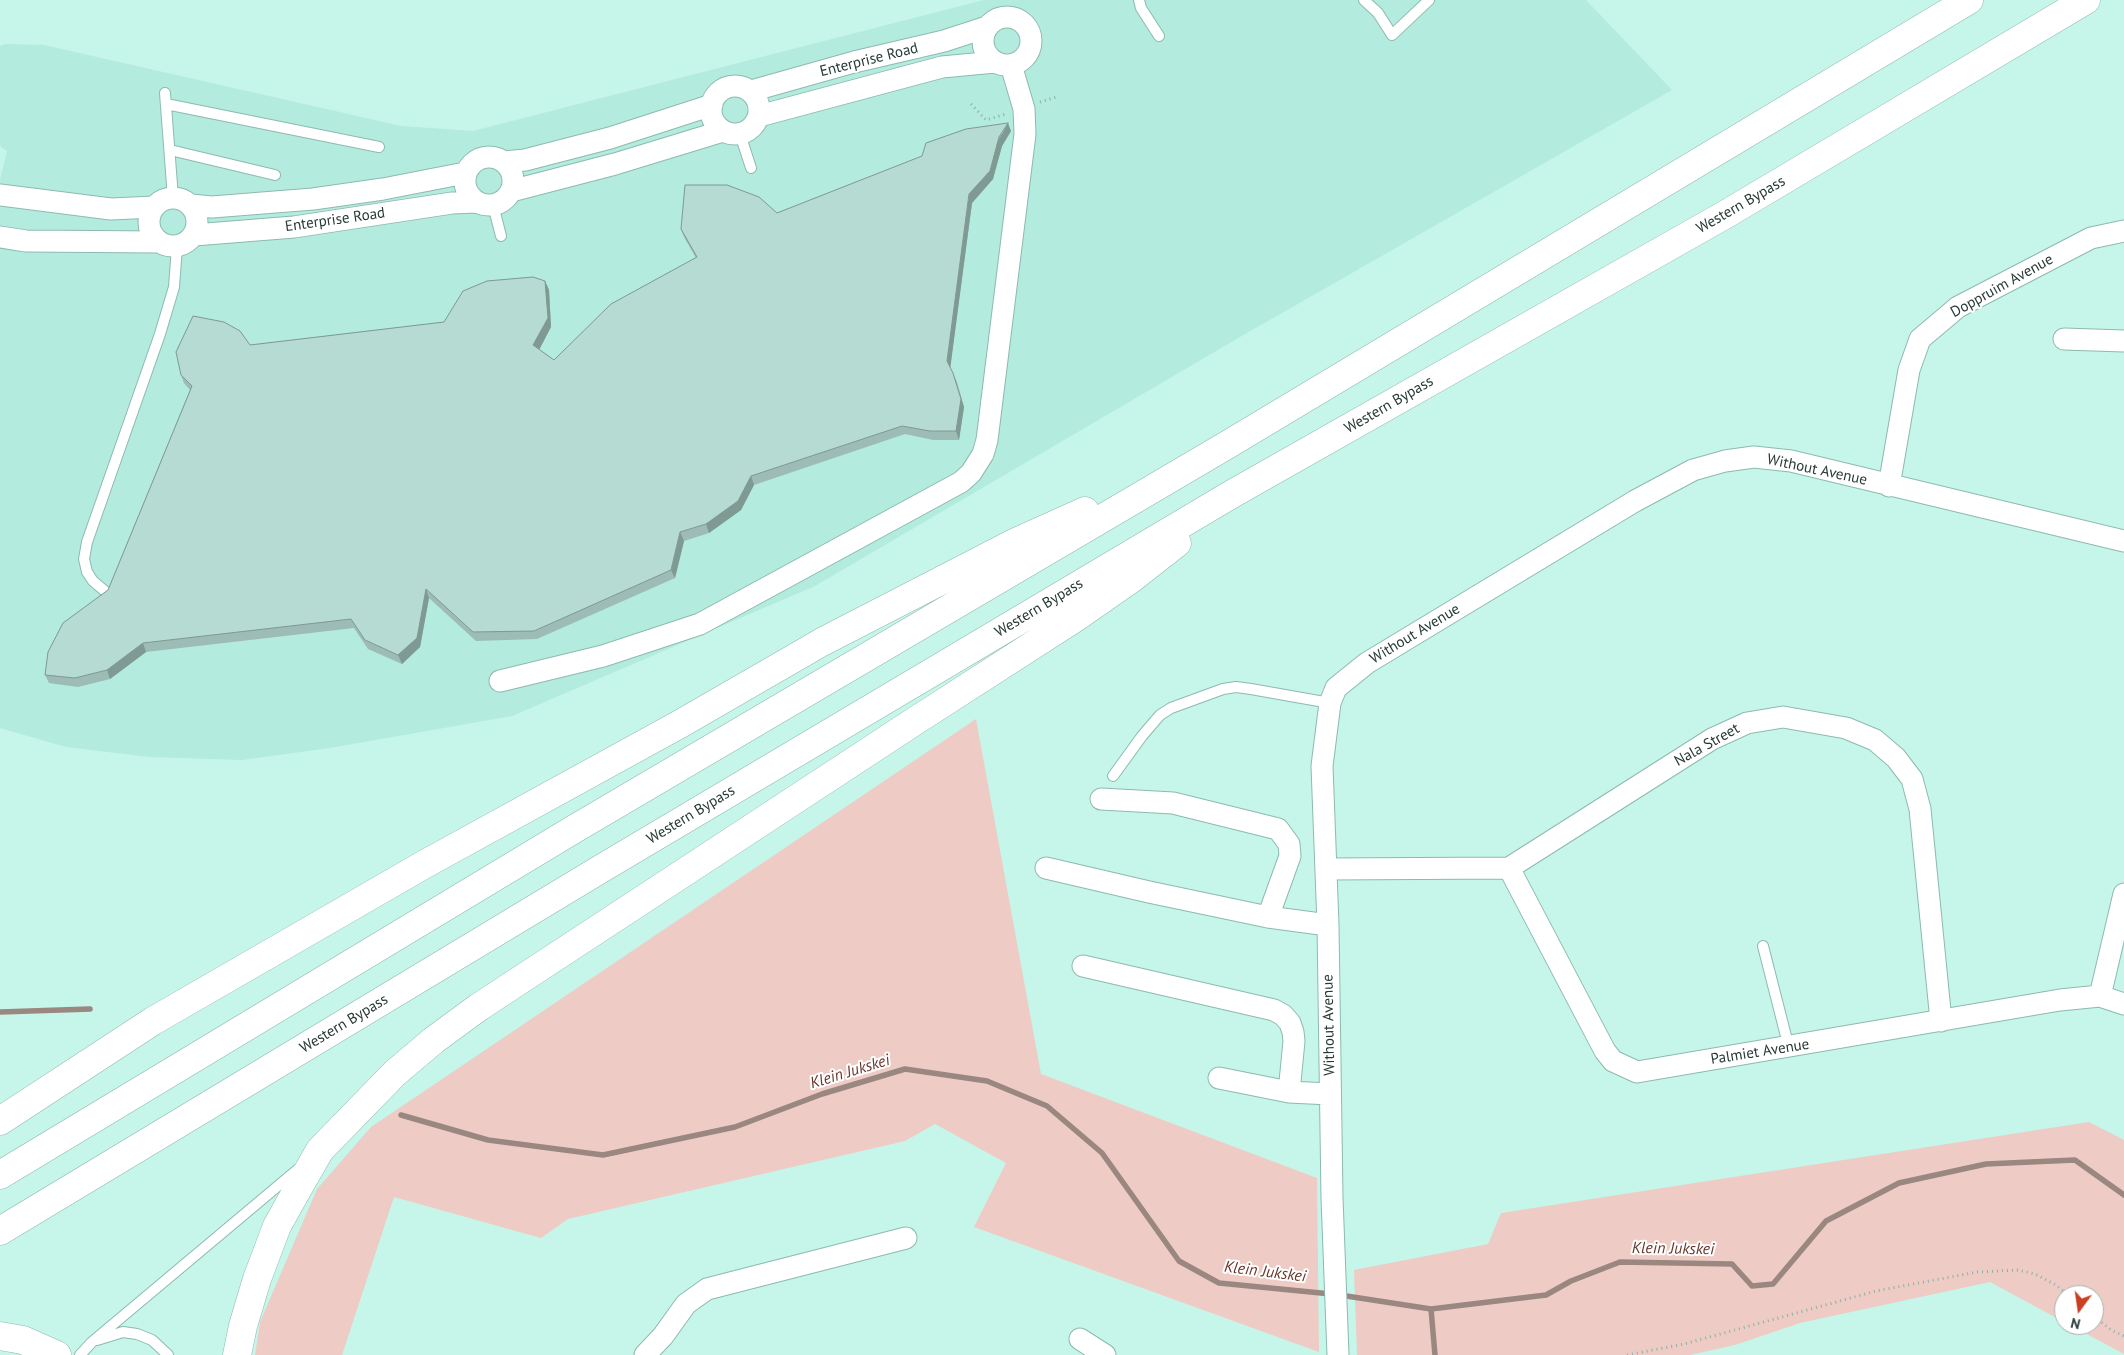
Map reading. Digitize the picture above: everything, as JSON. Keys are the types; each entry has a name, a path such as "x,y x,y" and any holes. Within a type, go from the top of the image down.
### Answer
{"highway":[{"path":"0,1175 543,848 1227,445 1968,0"},
{"name":"Western Bypass","path":"0,1231 604,866 1232,494 1728,213 2086,0"},
{"path":"0,1121 153,1021 426,864 680,724 822,642 1016,542 1227,445"},
{"path":"237,1355 242,1326 256,1279 277,1226 320,1150 395,1072 479,1007 906,726 1075,618 1131,579 1232,494"},
{"path":"0,1336 22,1340 57,1355"}],"street":[{"path":"1009,16 1024,22 1028,28 1032,43 1030,50 1020,62 1003,64 988,56 984,49 983,41 987,27 994,20 1009,16"},
{"name":"Enterprise Road","path":"751,91 854,62 944,41 987,27"},
{"path":"500,681 603,656 700,624 961,482 970,473 983,454 987,440 1024,142 1024,109 1003,64"},
{"name":"Enterprise Road","path":"759,116 942,67 1003,64"},
{"path":"511,190 616,164 754,126 759,116 760,104 751,91 737,85 730,86 716,94 712,105 712,118 731,132"},
{"path":"504,162 525,160 610,138 712,105"},
{"path":"482,157 498,158 504,162 512,175 511,190 501,202 484,204 465,189 465,173 470,165 482,157"},
{"name":"Enterprise Road","path":"0,195 111,209 172,203 222,207 313,199 384,189 465,173"},
{"path":"172,203 197,217 198,225 176,241 150,231 148,222 150,214 172,203"},
{"name":"Enterprise Road","path":"0,237 26,241 176,241 294,227 452,204 484,204"},
{"name":"Doppruim Avenue","path":"1889,486 1909,370 1920,339 1958,307 2091,238 2124,231"},
{"path":"2064,339 2124,341"},
{"name":"Without Avenue","path":"1338,1355 1330,1094 1328,924 1322,766 1330,703 1336,688 1366,663 1635,501 1693,470 1725,461 1754,457 1791,461 2124,542"},
{"name":"Nala Street","path":"1508,868 1712,739 1747,723 1782,717 1846,728 1875,740 1896,758 1912,779 1920,809 1942,1021"},
{"path":"1101,799 1173,804 1278,829 1289,844 1290,856 1268,917"},
{"path":"1046,868 1268,917 1328,924"},
{"path":"1326,869 1508,868"},
{"name":"Palmiet Avenue","path":"1508,868 1606,1050 1613,1061 1637,1072 1789,1048 2060,1000 2100,996 2124,1004"},
{"path":"2100,996 2124,894"},
{"path":"1084,966 1274,1010 1283,1015 1290,1023 1294,1041 1288,1092"},
{"path":"1219,1078 1288,1092 1330,1094"},
{"path":"645,1355 663,1336 686,1304 707,1289 906,1238"},
{"path":"1080,1339 1105,1355"}],"lane":[{"path":"1139,0 1141,8 1159,36"},
{"path":"1364,0 1378,13 1392,35 1429,0"},
{"path":"165,92 172,203"},
{"path":"166,104 379,147"},
{"path":"731,132 751,168"},
{"path":"170,150 275,175"},
{"path":"484,204 501,236"},
{"path":"106,592 93,581 87,572 84,559 87,542 160,334 174,287 176,241"},
{"path":"1113,776 1160,715 1171,708 1223,689 1236,687 1330,703"},
{"path":"1763,946 1789,1048"},
{"path":"80,1355 92,1342 244,1216 320,1150"},
{"path":"92,1342 123,1332 137,1334 152,1340 168,1355"}],"path":[{"path":"1627,1355 1684,1344 1876,1291 1977,1272 2017,1270 2035,1274 2056,1285"},
{"path":"2104,1324 2124,1336"}],"shaded area":[{"path":"984,0 1586,0 1672,90 1240,337 815,586 512,716 330,748 242,760 150,757 66,747 0,728 0,180 7,151 0,146 0,46 5,44 44,45 401,126 473,131"},
{"path":"976,719 1041,1074 1317,1178 1319,1352 974,1227 1006,1163 935,1124 905,1141 568,1219 541,1238 394,1197 342,1355 255,1355 260,1322 317,1189 371,1127"},
{"path":"2089,1122 2124,1140 2124,1354 2089,1335 2104,1335 2104,1285 2054,1285 2054,1317 1990,1282 1800,1323 1735,1345 1690,1355 1357,1355 1354,1270 1488,1244 1501,1213"}],"building":[{"path":"1008,123 999,137 990,171 969,194 947,361 961,399 956,431 930,431 902,426 751,476 738,501 706,524 680,532 671,570 534,631 473,632 426,589 417,638 398,655 365,640 351,619 143,643 107,670 75,678 45,675 48,652 63,623 108,590 192,386 181,375 176,352 193,316 224,322 240,331 250,345 444,322 463,291 487,281 533,277 545,281 548,318 533,345 554,360 611,304 697,257 681,229 685,185 727,185 759,197 777,213 922,156 926,143 966,129"}],"waterway":[{"name":"Klein Jukskei","path":"0,1012 90,1009"},
{"name":"Klein Jukskei","path":"401,1115 488,1140 603,1155 735,1127 822,1094 905,1069 987,1081 1047,1106 1102,1153 1179,1261 1219,1283 1331,1294"},
{"name":"Klein Jukskei","path":"1340,1295 1431,1309 1546,1295 1571,1281 1620,1262 1732,1264 1752,1286 1773,1284 1826,1221 1899,1183 1986,1164 2075,1160 2124,1195"},
{"path":"1431,1309 1435,1355"}]}
